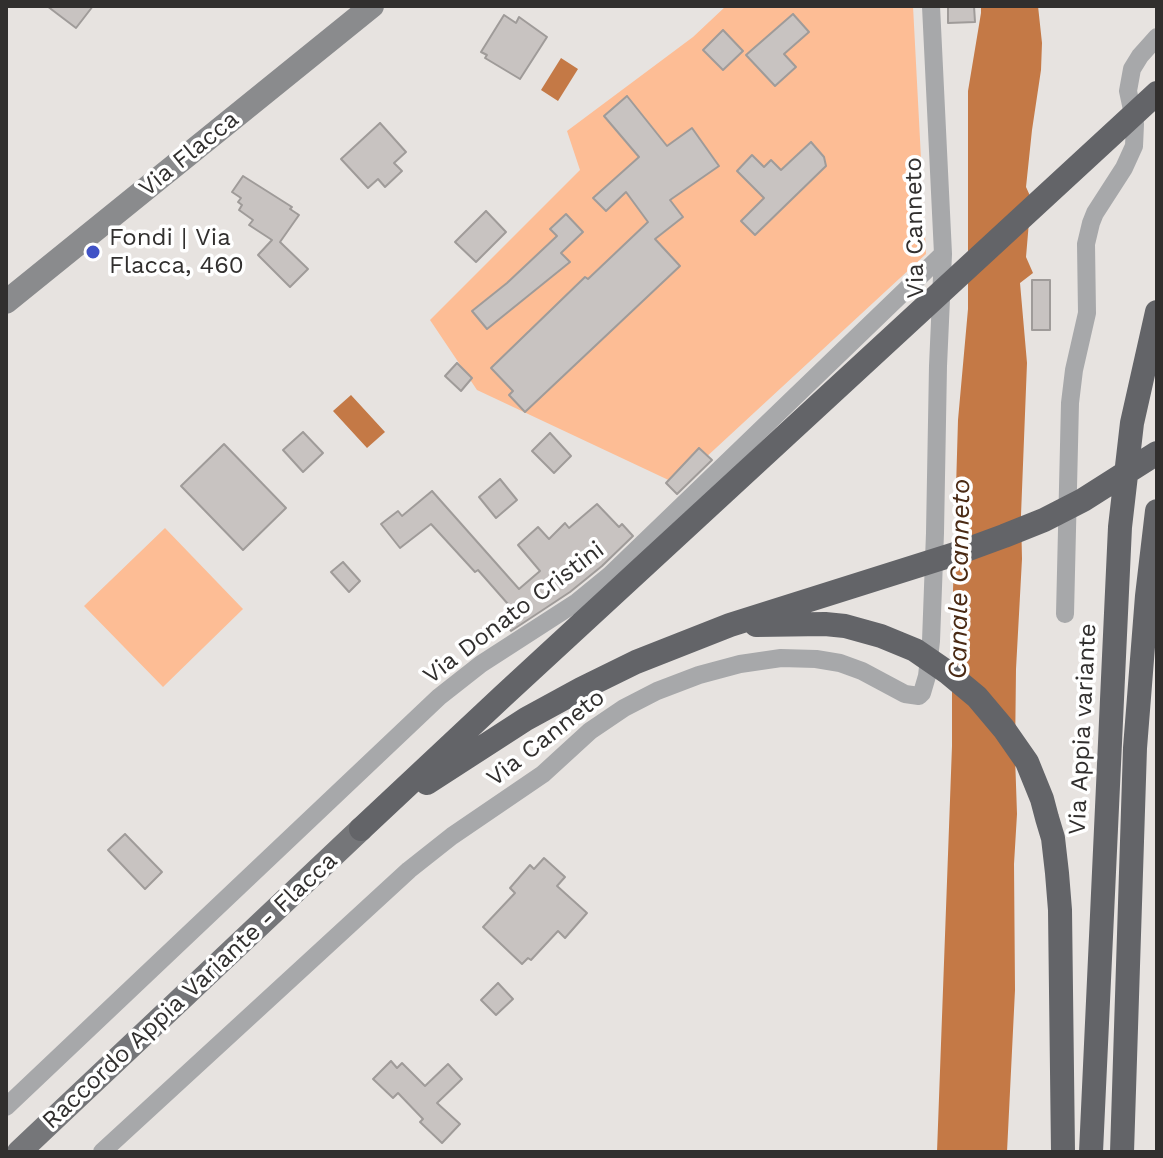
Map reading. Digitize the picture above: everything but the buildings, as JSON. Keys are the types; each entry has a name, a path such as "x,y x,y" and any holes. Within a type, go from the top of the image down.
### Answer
{"highway":[{"path":"361,829 1157,93"},
{"name":"Via Appia variante","path":"1091,1152 1120,527 1132,423 1157,312"},
{"path":"361,829 526,719 636,662 730,625 955,554 1044,520 1083,500 1157,453"},
{"path":"1122,1152 1135,748 1157,511"},
{"path":"730,625 845,626 898,642 931,661 977,697 1027,762 1053,838 1060,910 1063,1152"}],"main road":[{"name":"Via Flacca","path":"6,302 372,6"},
{"name":"Raccordo Appia Variante - Flacca","path":"19,1152 361,829"}],"street":[{"name":"Via Canneto","path":"102,1152 409,870 452,836 543,774 613,714 646,696 699,675 740,664 781,658 840,663 905,694 919,696 922,693 931,641 943,254 931,6"},
{"path":"1065,614 1070,403 1087,313 1086,244 1095,213 1124,168 1134,146 1135,124 1128,91 1132,69 1157,37"},
{"name":"Via Donato Cristini","path":"6,1107 439,697 481,664 577,602 610,575 943,254"}],"shaded area":[{"path":"726,6 913,6 926,254 677,484 477,390 430,320 580,170 567,131 693,37"},
{"path":"165,528 243,609 163,687 84,606"}],"water":[{"name":"Canale Canneto","path":"981,6 1038,6 1042,43 1026,187 1031,198 1026,257 1033,273 1020,283 1027,363 1016,669 1015,990 1007,1152 937,1152 952,746 958,420 968,309 968,91"},
{"path":"561,58 578,69 558,101 541,90"},
{"path":"351,395 385,432 367,448 333,411"}],"place":[{"name":"Fondi | Via Flacca, 460","path":"93,252"}]}
